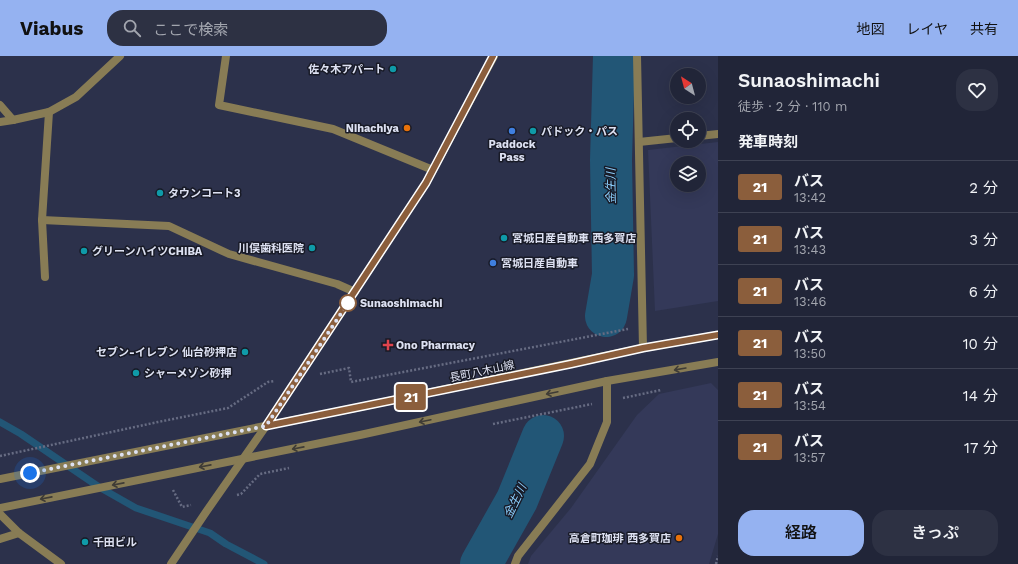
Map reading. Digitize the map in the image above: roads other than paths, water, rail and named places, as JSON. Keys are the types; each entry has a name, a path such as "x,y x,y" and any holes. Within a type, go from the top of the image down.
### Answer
{"street":[{"path":"0,122 49,112 76,98 120,56"},
{"path":"226,56 219,105 334,129 433,170"},
{"path":"171,564 214,499 266,426 426,183 494,56"},
{"path":"637,56 643,348"},
{"path":"0,105 13,120"},
{"path":"45,277 42,220 49,112"},
{"path":"706,135 718,134"},
{"path":"639,142 670,139"},
{"path":"42,220 169,226 229,254 337,284 355,292"},
{"name":"長町八木山線","path":"0,479 571,364 643,348 718,335"},
{"path":"0,508 360,435 607,381 718,362"},
{"path":"515,564 518,556 590,464 607,422 607,381"},
{"path":"0,514 19,533 61,564"},
{"path":"0,539 19,533"}],"waterway":[{"name":"金生川","path":"606,316 613,275 611,160 614,56"},
{"path":"0,422 21,434 99,487 136,508 210,533 226,544 264,564"},
{"name":"金生川","path":"481,564 517,500 543,436"}],"place":[{"name":"佐々木アパート","path":"393,69"},
{"name":"Nihachiya","path":"407,128"},
{"name":"Paddock Pass","path":"512,131"},
{"name":"パドック・パス","path":"533,131"},
{"name":"タウンコート3","path":"160,193"},
{"name":"宮城日産自動車 西多賀店","path":"504,238"},
{"name":"川俣歯科医院","path":"312,248"},
{"name":"グリーンハイツCHIBA","path":"84,251"},
{"name":"宮城日産自動車","path":"493,263"},
{"name":"Sunaoshimachi","path":"348,303"},
{"name":"Ono Pharmacy","path":"388,345"},
{"name":"セブン-イレブン 仙台砂押店","path":"245,352"},
{"name":"シャーメゾン砂押","path":"136,373"},
{"name":"高倉町珈琲 西多賀店","path":"679,538"},
{"name":"千田ビル","path":"85,542"}]}
